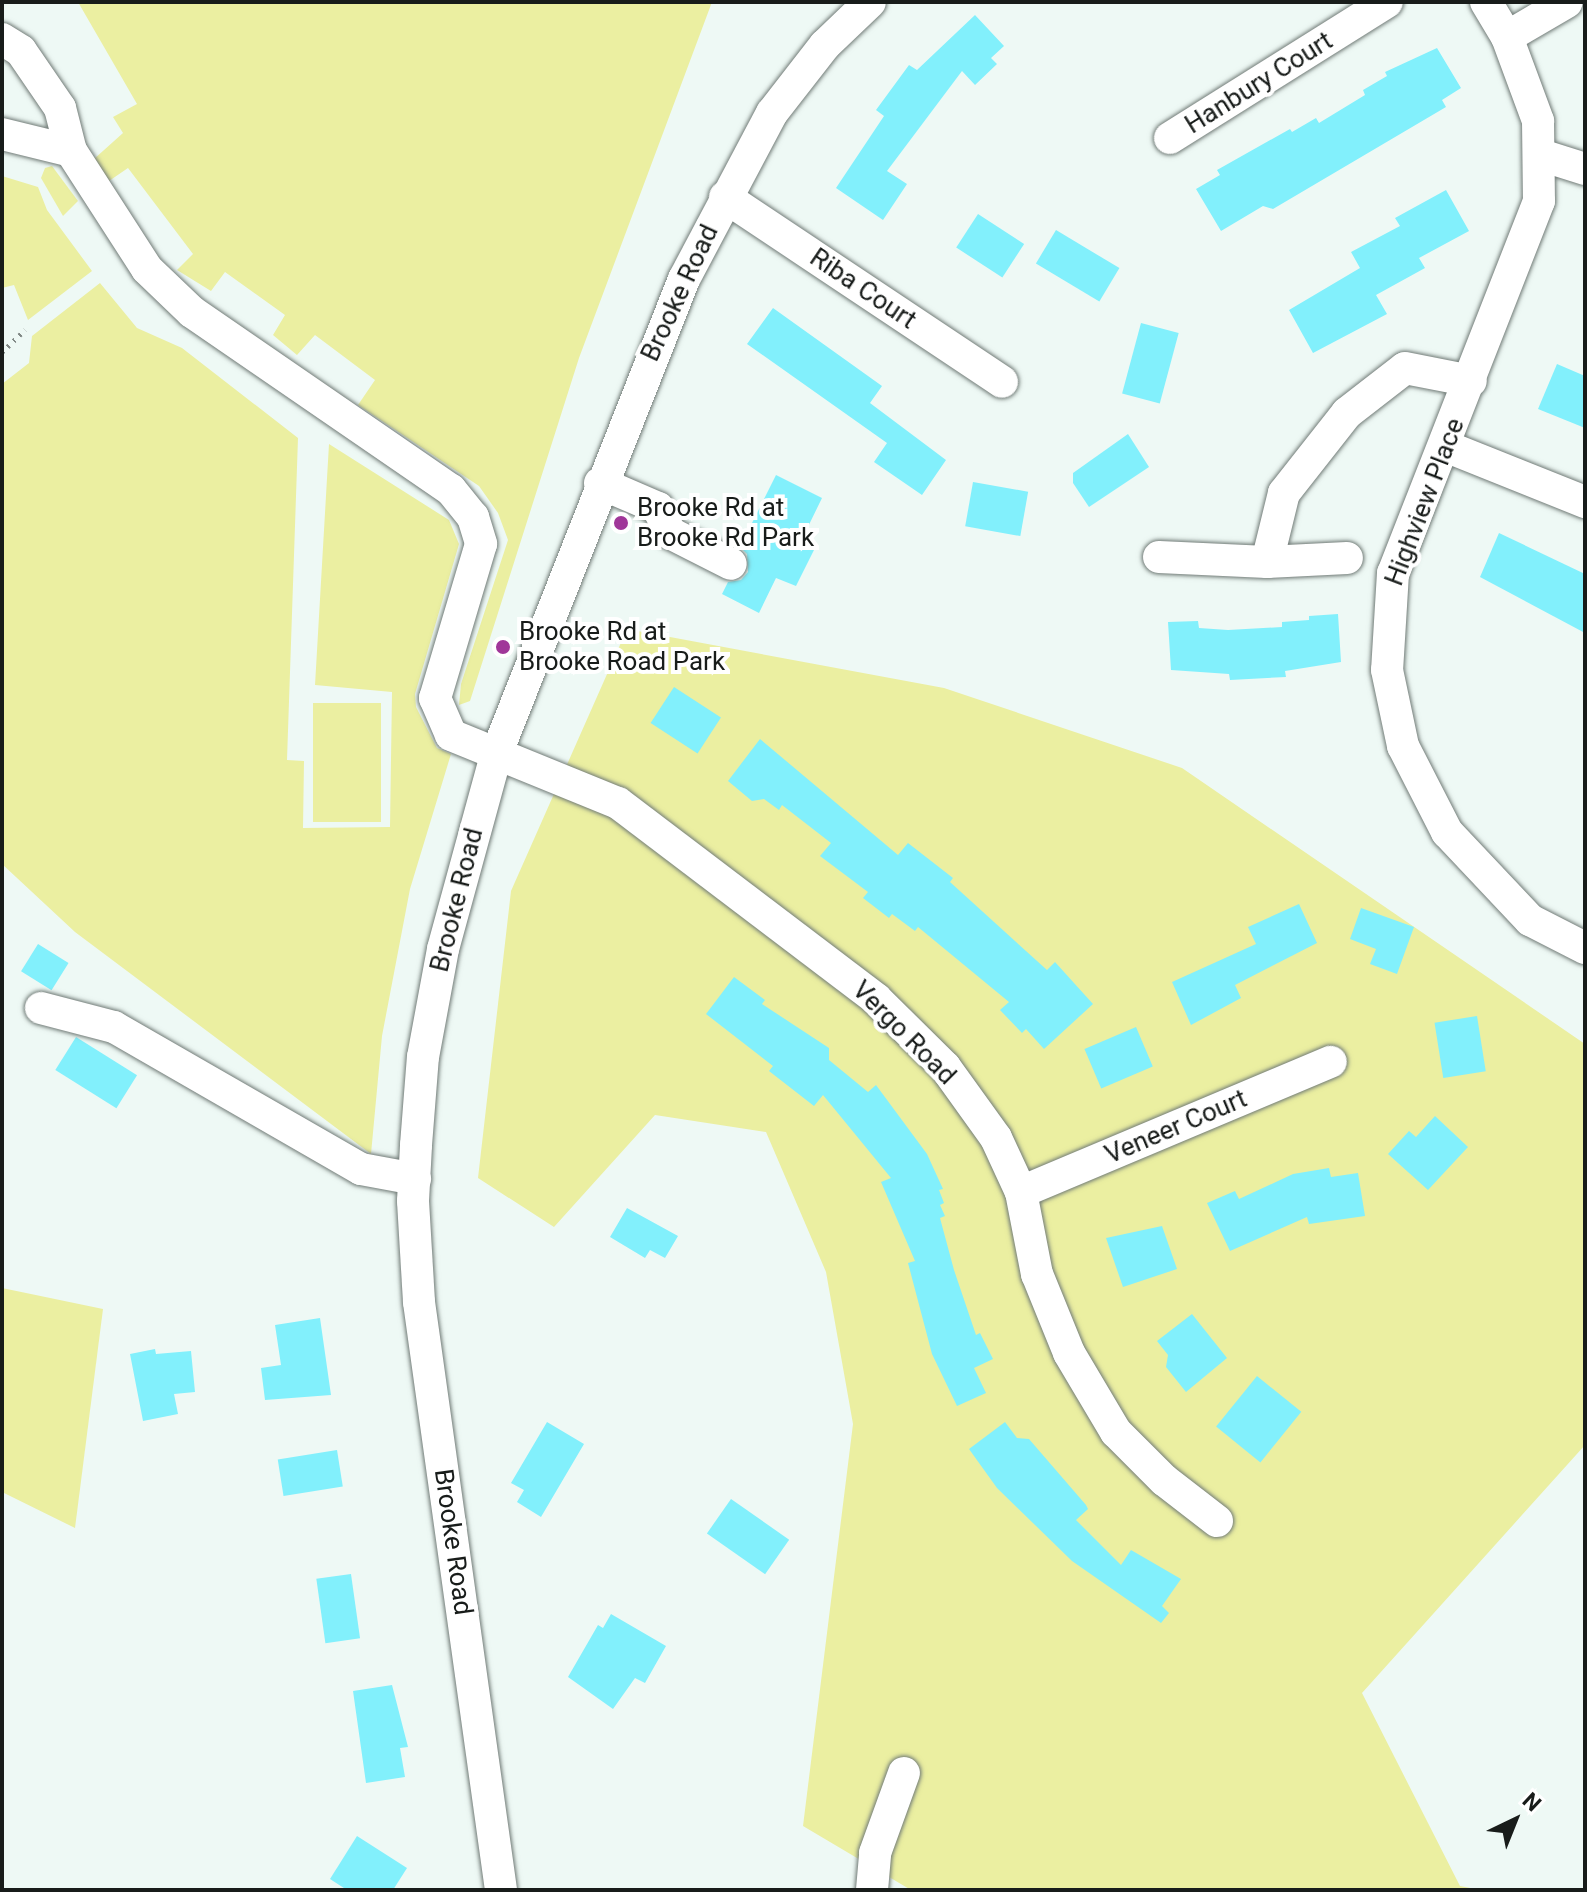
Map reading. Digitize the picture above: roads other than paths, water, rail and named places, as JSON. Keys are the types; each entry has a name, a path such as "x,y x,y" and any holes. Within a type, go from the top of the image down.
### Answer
{"street":[{"name":"Brooke Road","path":"501,1890 419,1302 415,1179 423,1057 443,949 496,755 600,483 667,319 725,197 796,80 870,2"},
{"name":"Hanbury Court","path":"1170,138 1387,2"},
{"name":"Highview Place","path":"1486,2 1507,37 1538,121 1541,155 1535,214 1393,573 1386,637 1393,711 1419,785 1447,832 1530,920 1585,948"},
{"path":"1507,37 1567,2"},
{"name":"Vergo Road","path":"2,39 21,51 60,108 71,151 147,269 192,312 451,490 473,517 481,544 435,698 451,735 618,803 876,999 945,1067 996,1138 1021,1192 1037,1274 1069,1353 1092,1393 1116,1432 1164,1480 1217,1521"},
{"path":"2,134 71,151"},
{"path":"1541,155 1585,169"},
{"name":"Riba Court","path":"725,197 1002,382"},
{"path":"1267,562 1284,493 1347,413 1405,368 1471,381"},
{"path":"1445,446 1585,502"},
{"path":"600,483 658,508 670,533 731,564"},
{"path":"1159,557 1267,562 1347,558"},
{"path":"41,1008 114,1027 361,1169 415,1179"},
{"name":"Veneer Court","path":"1021,1192 1331,1062"},
{"path":"872,1890 875,1853 904,1773"}],"place":[{"name":"Brooke Rd at Brooke Rd Park","path":"621,523"},
{"name":"Brooke Rd at Brooke Road Park","path":"503,647"}]}
